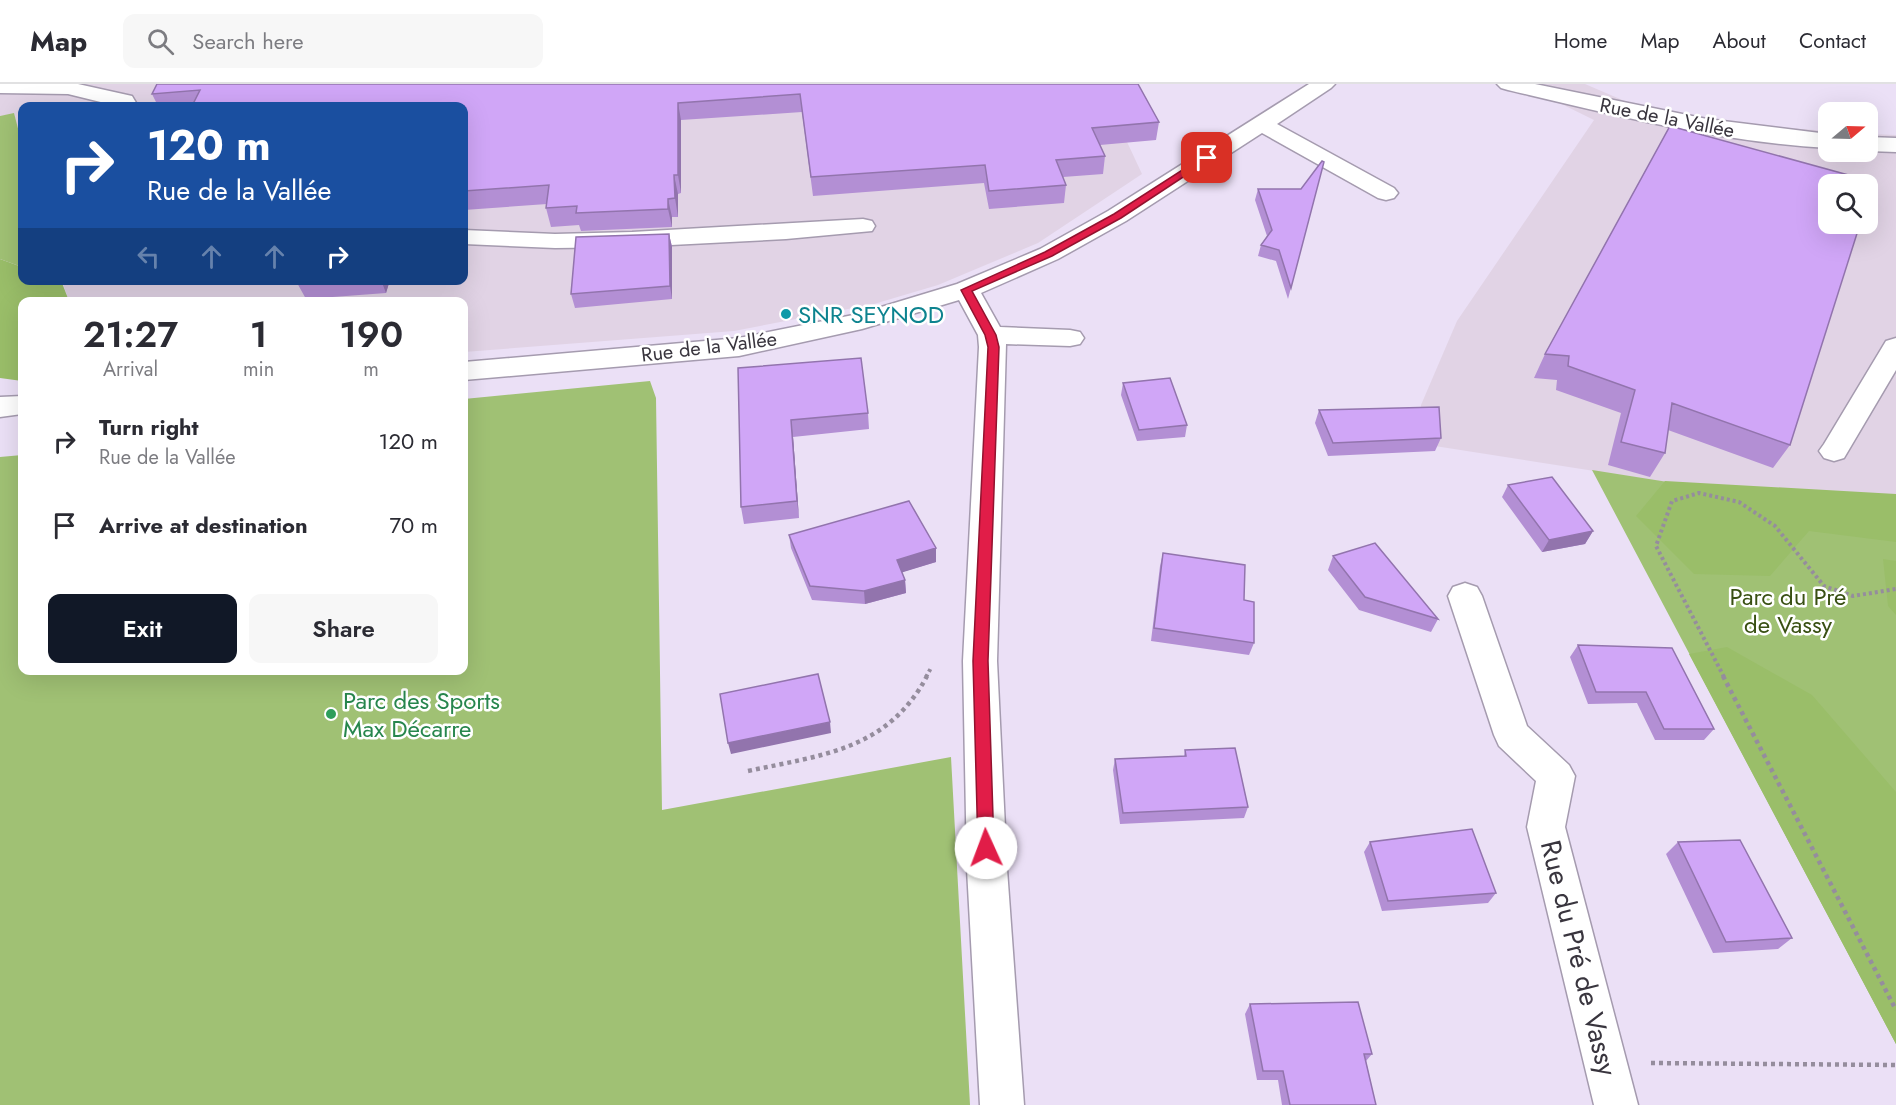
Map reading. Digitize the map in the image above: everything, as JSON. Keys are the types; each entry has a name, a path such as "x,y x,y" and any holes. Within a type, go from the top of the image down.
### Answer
{"street":[{"name":"Rue de la Vallée","path":"468,371 740,347 862,321 966,290 1058,249 1117,216 1324,84"},
{"name":"Rue de la Vallée","path":"1508,84 1717,129 1818,140"},
{"path":"1551,84 1603,106"},
{"path":"0,87 68,88 125,102"},
{"path":"1261,124 1386,193"},
{"path":"1878,144 1896,145"},
{"path":"468,237 564,241 741,236 862,226"},
{"path":"966,290 991,335 993,347 980,661 987,869 1002,1105"},
{"path":"991,335 1070,338"},
{"path":"1834,451 1896,346"},
{"path":"0,407 18,405"},
{"name":"Rue du Pré de Vassy","path":"1465,596 1512,735 1556,776 1546,827 1611,1086"}],"path":[{"path":"1896,589 1853,596 1824,586 1774,526 1738,502 1699,493 1672,501 1656,546 1896,1010"},
{"path":"748,771 840,750 884,730 905,712 922,690 931,668"},
{"path":"1611,1086 1658,1063 1896,1065"}],"shaded area":[{"path":"0,84 1100,84 1142,174 1038,243 938,285 874,304 734,331 468,352 468,297 68,297 63,285 468,285 468,102 18,102 18,129 14,114 0,116"},
{"path":"1521,84 1585,84 1634,105 1749,125 1818,130 1818,162 1878,162 1878,134 1896,135 1896,518 1422,444 1421,405 1457,321 1594,120"}],"green space":[{"path":"14,113 18,128 18,266 0,259 0,116"},
{"path":"0,259 18,266 18,285 63,285 67,297 18,297 18,380 0,378"},
{"name":"Parc des Sports Max Décarre","path":"650,381 656,398 662,810 951,757 970,1105 0,1105 0,457 18,455 18,675 468,675 468,399"},
{"name":"Parc du Pré de Vassy","path":"1592,470 1896,518 1896,1044"},
{"path":"1665,481 1896,494 1896,542 1809,531 1770,576 1694,574 1636,516"},
{"path":"1883,559 1896,561 1896,615 1888,606"},
{"path":"1727,647 1812,695 1896,792 1896,1044 1689,654"}],"building":[{"path":"157,84 1138,84 1159,122 1092,128 1105,156 1056,160 1066,185 989,191 985,165 811,177 800,94 678,103 678,175 674,175 675,198 668,199 668,209 576,213 577,206 546,208 549,185 468,191 468,102 194,102 200,90 152,94"},
{"path":"1670,126 1845,174 1818,174 1818,234 1857,234 1790,445 1672,403 1665,453 1621,442 1635,390 1568,366 1569,356 1545,354"},
{"path":"1322,161 1324,162 1291,288 1279,250 1261,245 1272,230 1258,189 1301,189"},
{"path":"669,234 670,286 571,294 576,237"},
{"path":"861,358 868,413 791,420 797,501 741,507 738,368"},
{"path":"1170,378 1187,425 1139,430 1123,383"},
{"path":"1439,407 1441,438 1333,443 1319,410"},
{"path":"1552,477 1593,531 1549,540 1508,485"},
{"path":"909,501 936,548 897,560 905,580 864,591 810,586 789,535"},
{"path":"1375,543 1438,619 1365,597 1333,556"},
{"path":"1163,553 1245,565 1244,600 1254,602 1254,643 1154,628"},
{"path":"1578,645 1672,648 1714,729 1664,729 1646,692 1596,692"},
{"path":"818,674 830,722 728,743 720,694"},
{"path":"1235,748 1248,807 1123,813 1115,759 1186,756 1185,750"},
{"path":"1472,829 1496,893 1388,901 1370,842"},
{"path":"1740,840 1792,938 1726,942 1678,842"},
{"path":"1358,1002 1372,1054 1364,1054 1376,1105 1290,1105 1283,1071 1263,1071 1250,1004"}],"place":[{"name":"SNR SEYNOD","path":"786,314"},
{"name":"Parc des Sports Max Décarre","path":"331,714"}],"route":[{"path":"986,848 980,661 993,347 991,335 966,290 1048,254 1117,216 1207,158"}]}
